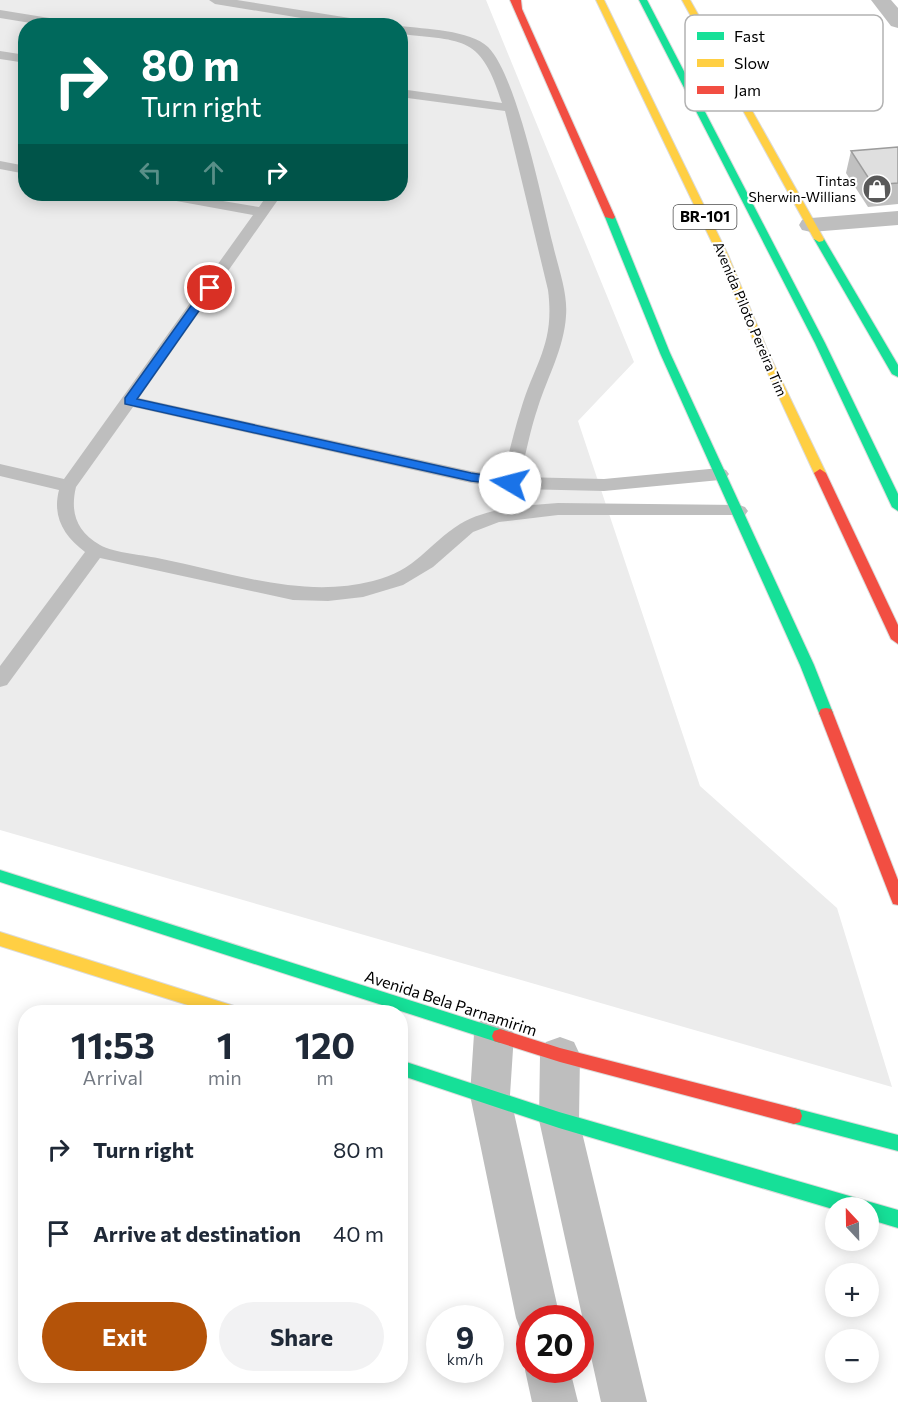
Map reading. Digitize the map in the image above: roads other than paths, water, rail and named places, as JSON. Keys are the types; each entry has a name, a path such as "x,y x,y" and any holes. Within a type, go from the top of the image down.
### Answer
{"main road":[{"name":"Avenida Piloto Pereira Tim","path":"600,0 723,255 764,354 898,639"},
{"name":"BR-101","path":"643,0 685,81"},
{"path":"686,0 694,15"},
{"path":"517,3 665,353 807,664 898,899"},
{"name":"BR-101","path":"700,111 820,343 898,507"},
{"path":"748,111 898,374"},
{"name":"Avenida Bela Parnamirim","path":"0,876 403,1005"},
{"path":"0,939 209,1005"},
{"name":"Avenida Bela Parnamirim","path":"408,1006 560,1056 898,1143"},
{"path":"408,1069 490,1095 559,1120 825,1198"},
{"path":"879,1213 898,1219"}],"street":[{"path":"881,0 898,22"},
{"path":"811,225 898,218"},
{"path":"494,1034 490,1095 535,1305"},
{"path":"560,1056 559,1120 624,1402"},
{"path":"551,1383 555,1402"}],"lane":[{"path":"215,0 326,18"},
{"path":"0,14 25,18"},
{"path":"408,31 475,43 491,59 511,108 556,290 560,314 555,342 529,408 510,483 512,513"},
{"path":"0,55 18,58"},
{"path":"408,94 511,108"},
{"path":"0,165 18,168"},
{"path":"200,201 263,212"},
{"path":"270,201 68,486 64,500 68,522 80,540 96,551 292,593 337,595 400,580 427,562 458,532 484,520 512,513 559,509 739,511"},
{"path":"129,401 471,477 510,483 604,485 720,474"},
{"path":"0,470 68,486"},
{"path":"0,680 96,551"}],"place":[{"name":"Tintas Sherwin-Willians","path":"877,189"}]}
